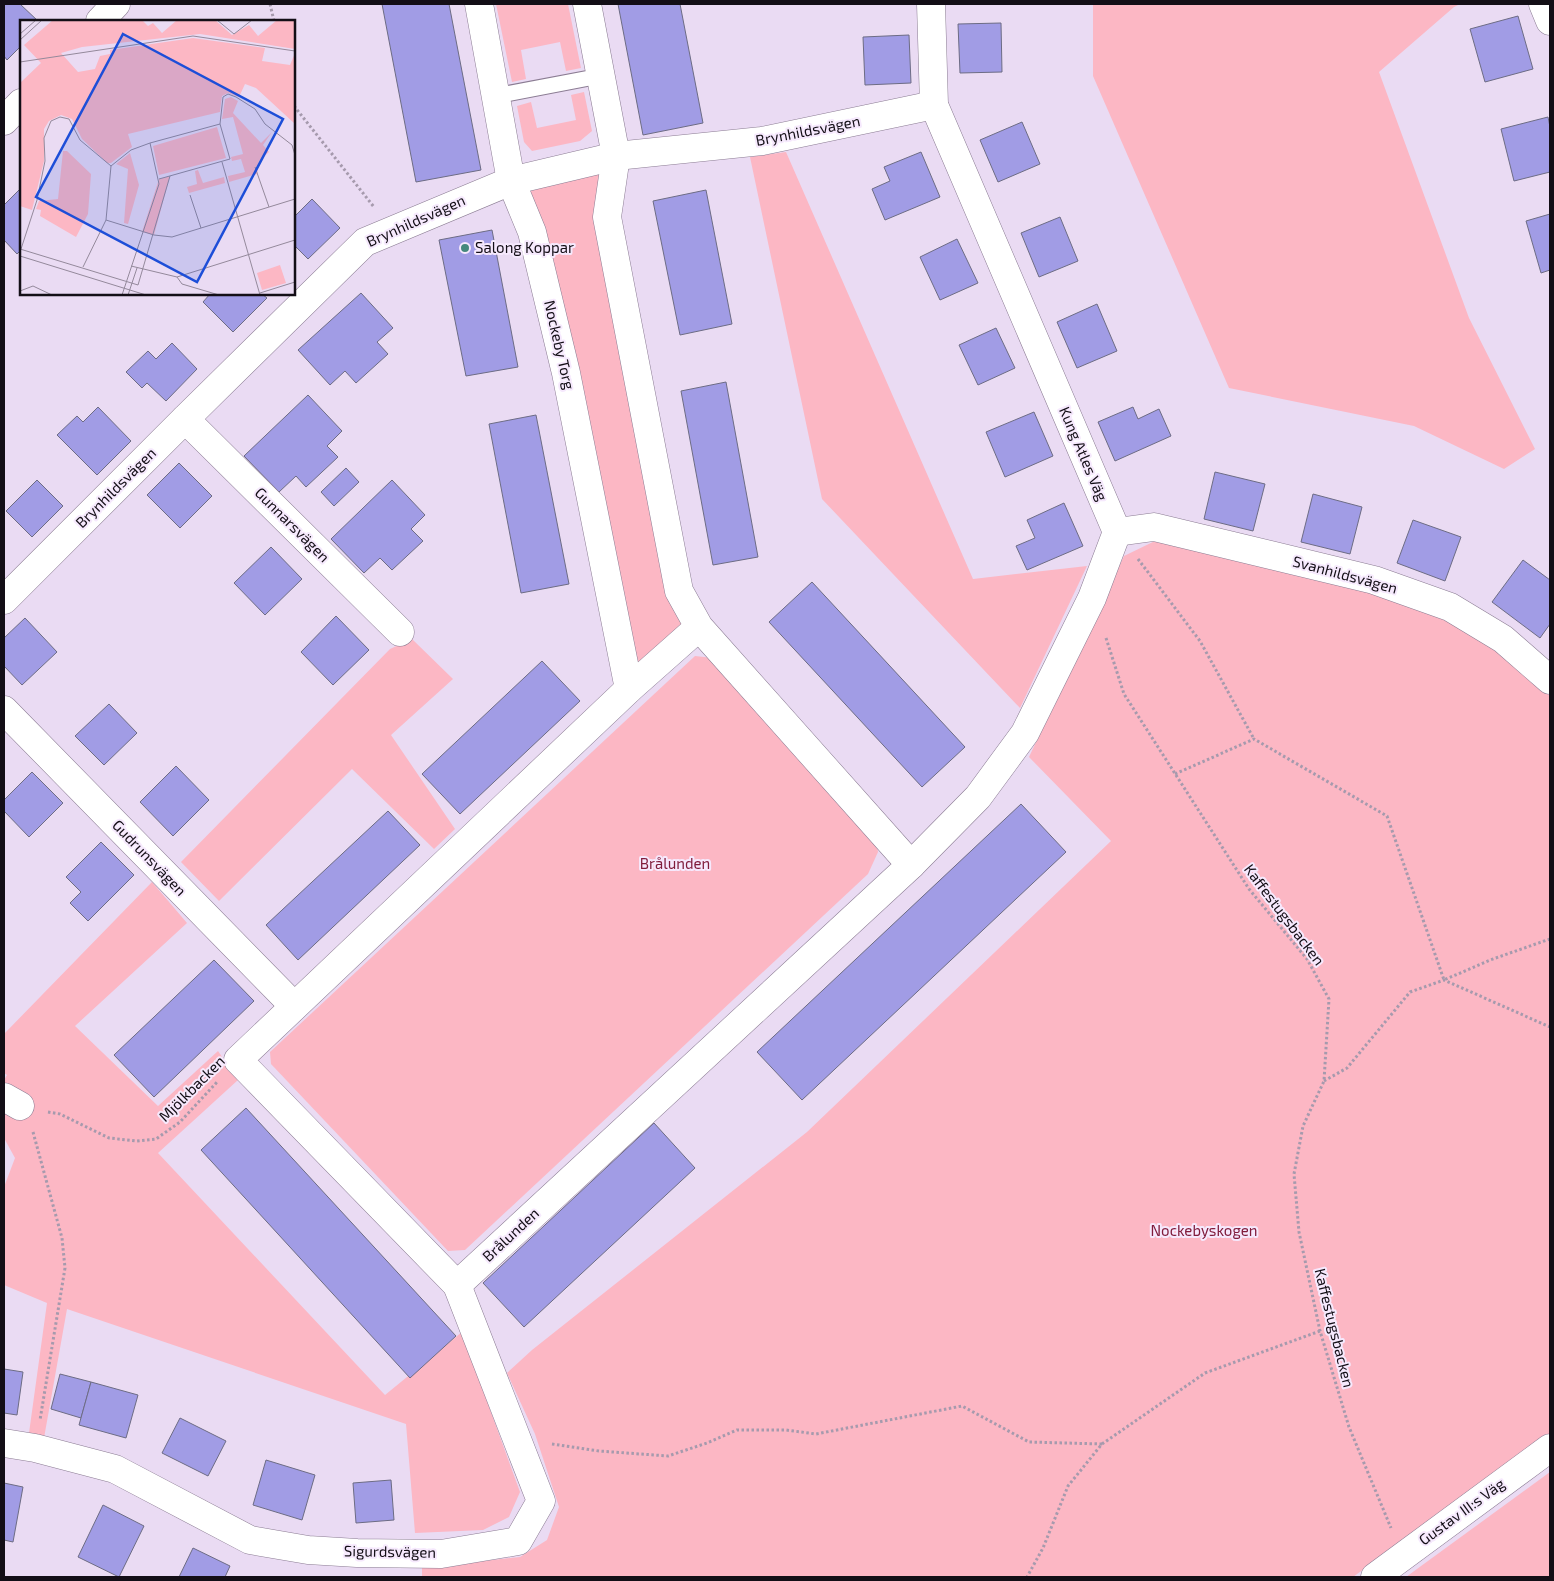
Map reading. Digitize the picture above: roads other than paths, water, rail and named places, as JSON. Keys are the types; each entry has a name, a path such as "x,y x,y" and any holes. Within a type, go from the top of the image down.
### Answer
{"street":[{"path":"101,20 116,4"},
{"name":"Nockeby Torg","path":"479,4 511,180 532,232 566,374 629,689"},
{"path":"586,4 616,156 608,217 679,591 699,627 911,865 978,797 1025,733 1092,598 1117,532"},
{"name":"Kung Atles Väg","path":"931,4 934,105 1117,532"},
{"path":"1543,4 1550,21"},
{"path":"4,121 20,103"},
{"name":"Brynhildsvägen","path":"4,600 365,242 511,180 616,156 762,141 934,105"},
{"name":"Gunnarsvägen","path":"185,419 400,632"},
{"name":"Svanhildsvägen","path":"1117,532 1154,527 1374,580 1450,607 1503,639 1550,680"},
{"path":"457,1285 238,1060 629,689 699,627"},
{"name":"Gudrunsvägen","path":"4,710 294,1006"},
{"name":"Brålunden","path":"457,1285 911,865"},
{"name":"Sigurdsvägen","path":"4,1443 36,1448 115,1469 250,1540 308,1550 356,1553 441,1554 518,1541 541,1501 457,1285"},
{"name":"Gustav III:s Väg","path":"1375,1577 1550,1448"}],"lane":[{"path":"495,96 600,76"}],"place":[{"name":"Salong Koppar","path":"465,248"}],"park label":[{"name":"Nockebyskogen","path":"1204,1231"}]}
